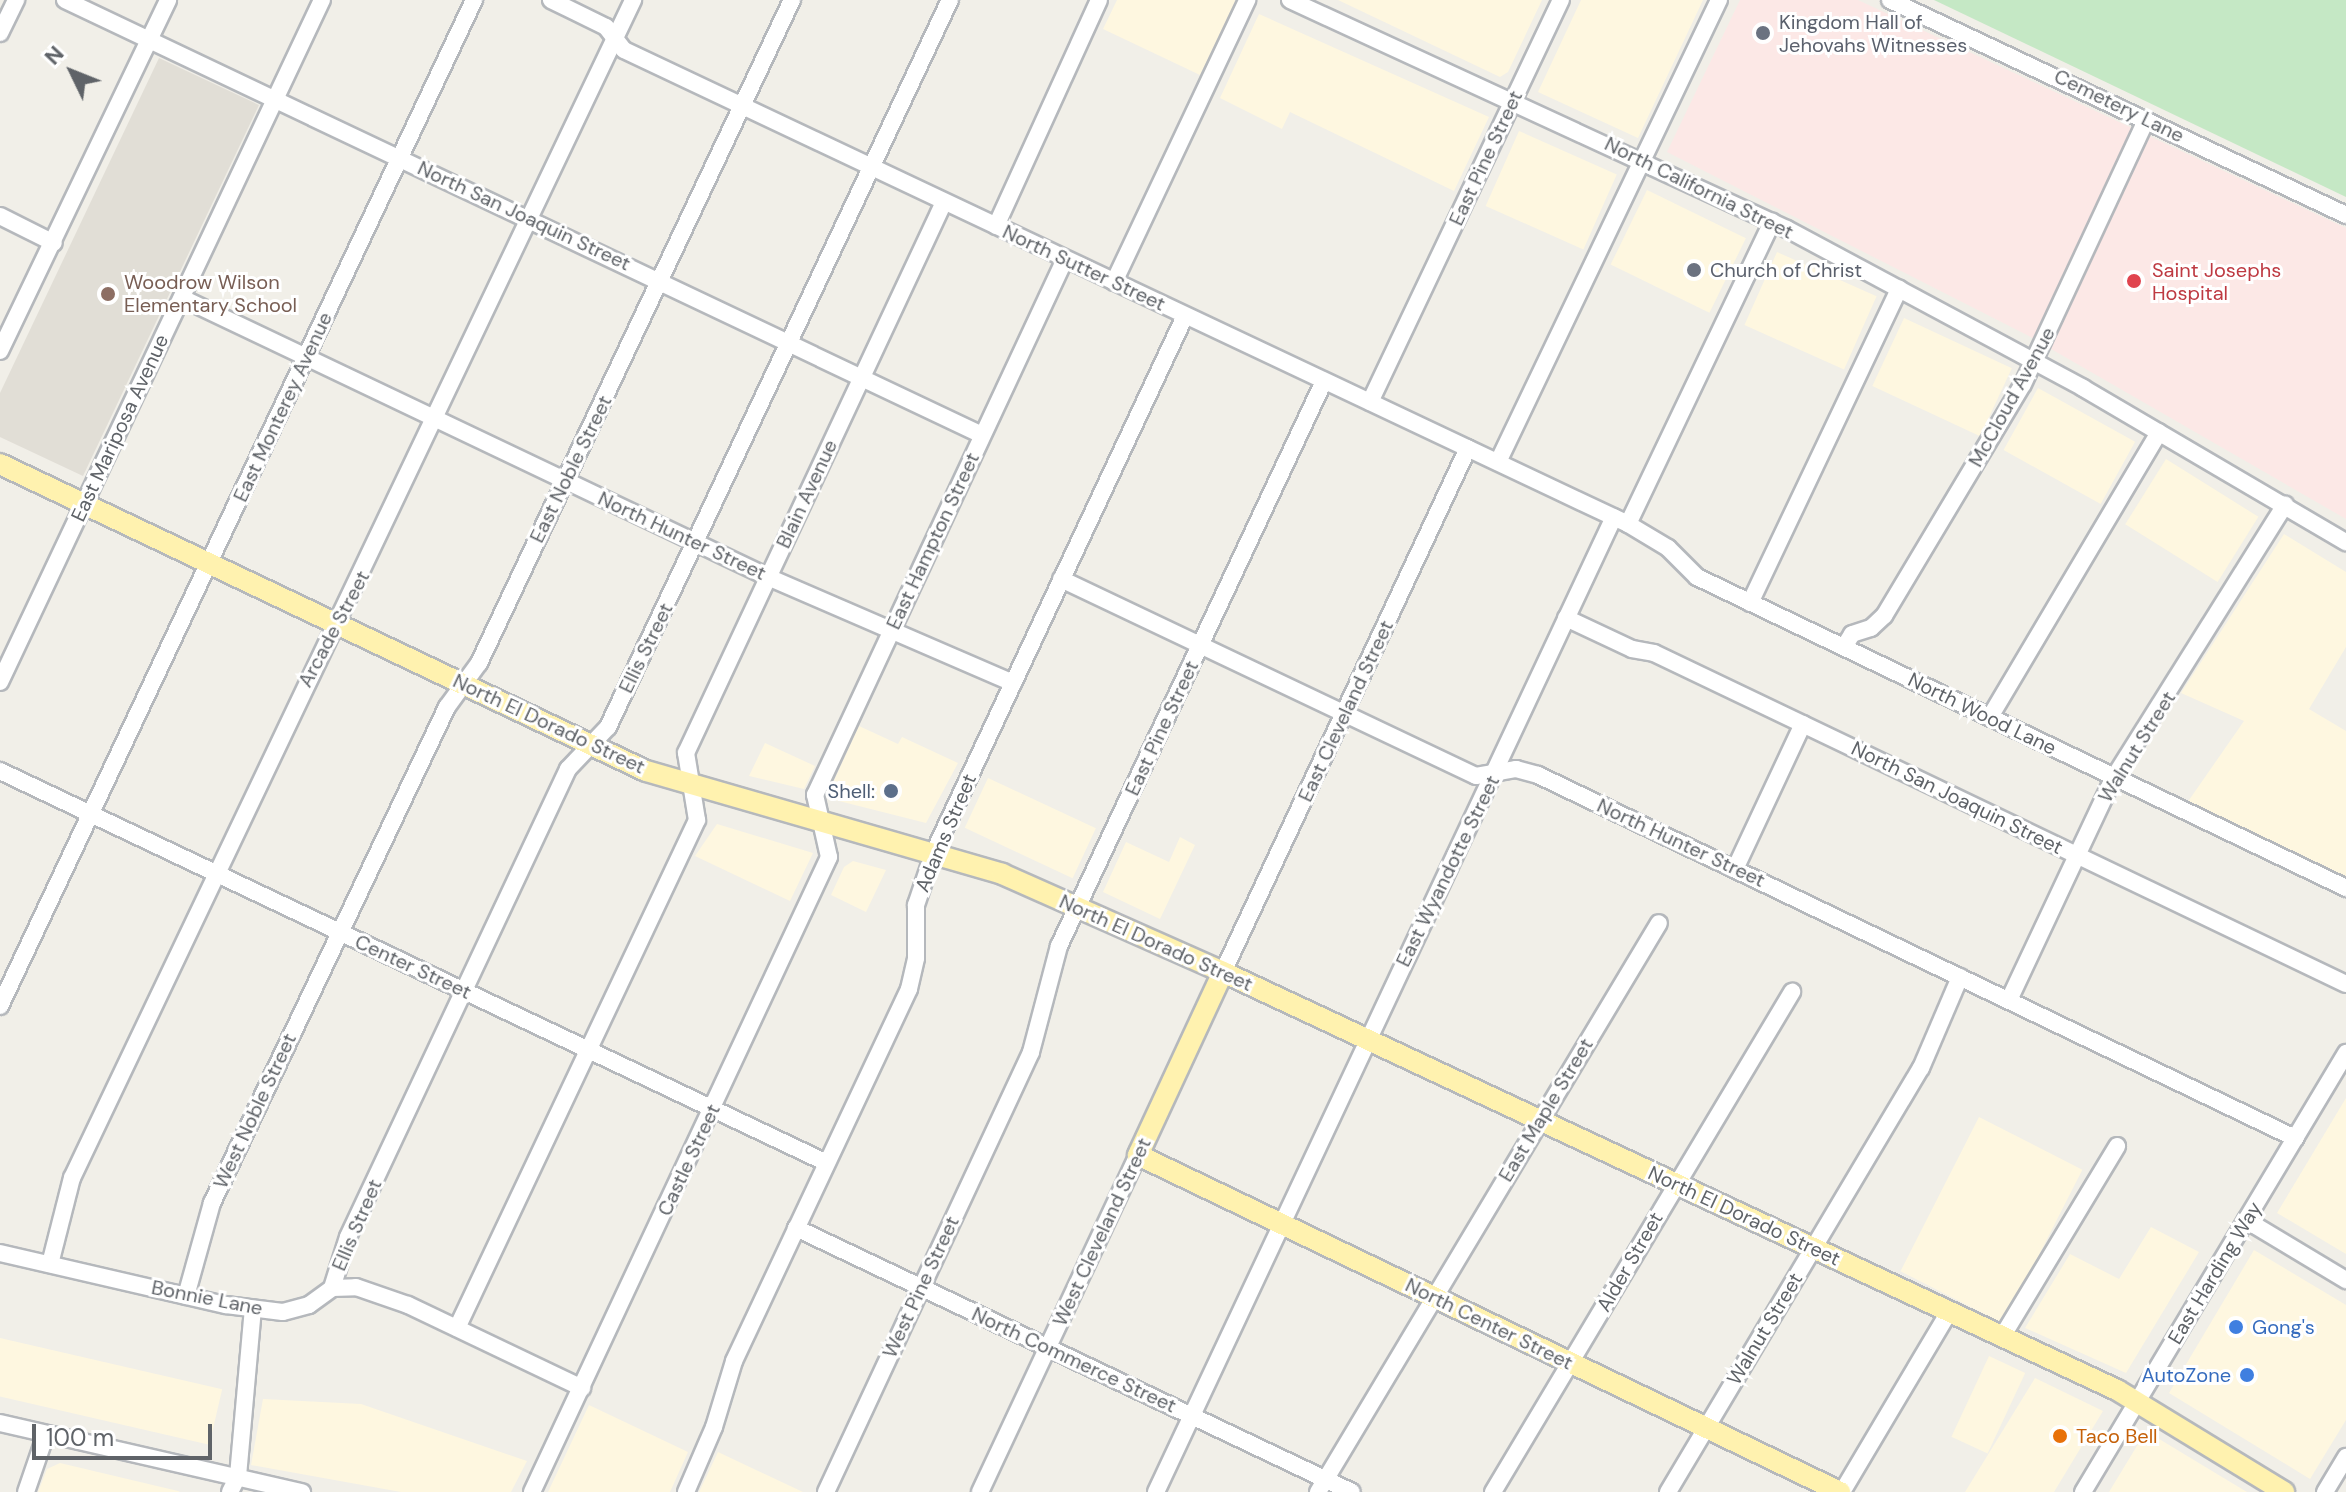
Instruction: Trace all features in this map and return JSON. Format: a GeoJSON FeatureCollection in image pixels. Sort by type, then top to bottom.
{"type":"FeatureCollection","features":[{"type":"Feature","properties":{"kind":"main road","name":"North El Dorado Street"},"geometry":{"type":"LineString","coordinates":[[0,464],[211,561],[588,746],[693,788],[934,852],[1077,907],[1223,972],[2137,1402],[2284,1492]]}},
{"type":"Feature","properties":{"kind":"main road","name":"West Cleveland Street"},"geometry":{"type":"LineString","coordinates":[[1138,1155],[1223,972]]}},
{"type":"Feature","properties":{"kind":"main road","name":"North Center Street"},"geometry":{"type":"LineString","coordinates":[[1138,1155],[1841,1492]]}},
{"type":"Feature","properties":{"kind":"street"},"geometry":{"type":"LineString","coordinates":[[0,33],[16,0]]}},
{"type":"Feature","properties":{"kind":"street","name":"North San Joaquin Street"},"geometry":{"type":"LineString","coordinates":[[65,0],[982,435]]}},
{"type":"Feature","properties":{"kind":"street"},"geometry":{"type":"LineString","coordinates":[[0,351],[168,0]]}},
{"type":"Feature","properties":{"kind":"street","name":"East Mariposa Avenue"},"geometry":{"type":"LineString","coordinates":[[0,682],[322,0]]}},
{"type":"Feature","properties":{"kind":"street","name":"East Monterey Avenue"},"geometry":{"type":"LineString","coordinates":[[0,1006],[474,0]]}},
{"type":"Feature","properties":{"kind":"street","name":"North Sutter Street"},"geometry":{"type":"LineString","coordinates":[[551,0],[606,27],[624,50],[943,204],[996,226],[1621,520]]}},
{"type":"Feature","properties":{"kind":"street","name":"Arcade Street"},"geometry":{"type":"LineString","coordinates":[[50,1264],[66,1191],[215,873],[437,419],[633,0]]}},
{"type":"Feature","properties":{"kind":"street","name":"East Noble Street"},"geometry":{"type":"LineString","coordinates":[[339,932],[447,707],[464,684],[566,481],[792,0]]}},
{"type":"Feature","properties":{"kind":"street","name":"Ellis Street"},"geometry":{"type":"LineString","coordinates":[[332,1288],[338,1260],[568,769],[608,727],[950,0]]}},
{"type":"Feature","properties":{"kind":"street"},"geometry":{"type":"LineString","coordinates":[[996,226],[1099,0]]}},
{"type":"Feature","properties":{"kind":"street"},"geometry":{"type":"LineString","coordinates":[[1114,282],[1247,0]]}},
{"type":"Feature","properties":{"kind":"street","name":"North California Street"},"geometry":{"type":"LineString","coordinates":[[1290,0],[1513,100],[1772,222],[2034,362],[2346,542]]}},
{"type":"Feature","properties":{"kind":"street","name":"East Pine Street"},"geometry":{"type":"LineString","coordinates":[[1370,402],[1561,0]]}},
{"type":"Feature","properties":{"kind":"street"},"geometry":{"type":"LineString","coordinates":[[1498,462],[1719,0]]}},
{"type":"Feature","properties":{"kind":"street","name":"Cemetery Lane"},"geometry":{"type":"LineString","coordinates":[[1890,0],[2346,215]]}},
{"type":"Feature","properties":{"kind":"street","name":"McCloud Avenue"},"geometry":{"type":"LineString","coordinates":[[1844,647],[1852,634],[1871,628],[1884,616],[2034,362],[2146,120]]}},
{"type":"Feature","properties":{"kind":"street","name":"Blain Avenue"},"geometry":{"type":"LineString","coordinates":[[457,1328],[697,820],[686,753],[943,204]]}},
{"type":"Feature","properties":{"kind":"street"},"geometry":{"type":"LineString","coordinates":[[0,216],[54,243]]}},
{"type":"Feature","properties":{"kind":"street","name":"East Wyandotte Street"},"geometry":{"type":"LineString","coordinates":[[1156,1492],[1566,618],[1621,520],[1772,222]]}},
{"type":"Feature","properties":{"kind":"street","name":"East Hampton Street"},"geometry":{"type":"LineString","coordinates":[[823,825],[815,795],[1065,259]]}},
{"type":"Feature","properties":{"kind":"street"},"geometry":{"type":"LineString","coordinates":[[1750,603],[1899,289]]}},
{"type":"Feature","properties":{"kind":"street","name":"North Hunter Street"},"geometry":{"type":"LineString","coordinates":[[182,298],[768,577],[890,633],[945,650],[1013,683]]}},
{"type":"Feature","properties":{"kind":"street","name":"Adams Street"},"geometry":{"type":"LineString","coordinates":[[686,1492],[714,1427],[727,1377],[909,989],[916,958],[916,905],[934,852],[1185,316]]}},
{"type":"Feature","properties":{"kind":"street","name":"East Pine Street"},"geometry":{"type":"LineString","coordinates":[[1018,1082],[1043,1021],[1059,946],[1324,381]]}},
{"type":"Feature","properties":{"kind":"street"},"geometry":{"type":"LineString","coordinates":[[1990,717],[2159,432]]}},
{"type":"Feature","properties":{"kind":"street","name":"East Cleveland Street"},"geometry":{"type":"LineString","coordinates":[[1223,972],[1468,448]]}},
{"type":"Feature","properties":{"kind":"street","name":"Walnut Street"},"geometry":{"type":"LineString","coordinates":[[2009,1000],[2113,779],[2285,505]]}},
{"type":"Feature","properties":{"kind":"street","name":"North Wood Lane"},"geometry":{"type":"LineString","coordinates":[[1621,520],[1668,548],[1697,577],[2346,888]]}},
{"type":"Feature","properties":{"kind":"street","name":"North Hunter Street"},"geometry":{"type":"LineString","coordinates":[[1061,579],[1476,776],[1519,769],[1538,775],[2295,1138]]}},
{"type":"Feature","properties":{"kind":"street","name":"North San Joaquin Street"},"geometry":{"type":"LineString","coordinates":[[1566,618],[1632,649],[1654,653],[2346,984]]}},
{"type":"Feature","properties":{"kind":"street"},"geometry":{"type":"LineString","coordinates":[[1735,869],[1803,724]]}},
{"type":"Feature","properties":{"kind":"street","name":"Center Street"},"geometry":{"type":"LineString","coordinates":[[0,771],[827,1163]]}},
{"type":"Feature","properties":{"kind":"street","name":"Castle Street"},"geometry":{"type":"LineString","coordinates":[[532,1492],[829,857],[823,825]]}},
{"type":"Feature","properties":{"kind":"street","name":"East Maple Street"},"geometry":{"type":"LineString","coordinates":[[1322,1486],[1659,923]]}},
{"type":"Feature","properties":{"kind":"street","name":"West Noble Street"},"geometry":{"type":"LineString","coordinates":[[186,1296],[204,1221],[339,932]]}},
{"type":"Feature","properties":{"kind":"street","name":"Walnut Street"},"geometry":{"type":"LineString","coordinates":[[1668,1492],[1921,1068],[1960,977]]}},
{"type":"Feature","properties":{"kind":"street","name":"Alder Street"},"geometry":{"type":"LineString","coordinates":[[1493,1492],[1792,992]]}},
{"type":"Feature","properties":{"kind":"street","name":"East Harding Way"},"geometry":{"type":"LineString","coordinates":[[2083,1492],[2346,1053]]}},
{"type":"Feature","properties":{"kind":"street","name":"West Pine Street"},"geometry":{"type":"LineString","coordinates":[[826,1492],[1018,1082]]}},
{"type":"Feature","properties":{"kind":"street"},"geometry":{"type":"LineString","coordinates":[[2002,1337],[2117,1146]]}},
{"type":"Feature","properties":{"kind":"street","name":"West Cleveland Street"},"geometry":{"type":"LineString","coordinates":[[980,1492],[1138,1155]]}},
{"type":"Feature","properties":{"kind":"street"},"geometry":{"type":"LineString","coordinates":[[2246,1220],[2346,1280]]}},
{"type":"Feature","properties":{"kind":"street","name":"North Commerce Street"},"geometry":{"type":"LineString","coordinates":[[796,1228],[1192,1415],[1322,1486],[1352,1492]]}},
{"type":"Feature","properties":{"kind":"street","name":"Bonnie Lane"},"geometry":{"type":"LineString","coordinates":[[0,1253],[253,1309],[283,1312],[309,1305],[332,1288]]}},
{"type":"Feature","properties":{"kind":"street"},"geometry":{"type":"LineString","coordinates":[[332,1288],[356,1287],[385,1296],[582,1388]]}},
{"type":"Feature","properties":{"kind":"street"},"geometry":{"type":"LineString","coordinates":[[230,1492],[240,1484],[253,1309]]}},
{"type":"Feature","properties":{"kind":"street"},"geometry":{"type":"LineString","coordinates":[[1841,1492],[1949,1312]]}},
{"type":"Feature","properties":{"kind":"street"},"geometry":{"type":"LineString","coordinates":[[0,1423],[240,1484],[302,1492]]}},
{"type":"Feature","properties":{"kind":"street"},"geometry":{"type":"LineString","coordinates":[[26,1492],[46,1434]]}},
{"type":"Feature","properties":{"kind":"street"},"geometry":{"type":"LineString","coordinates":[[2325,1492],[2346,1457]]}},
{"type":"Feature","properties":{"kind":"shaded area"},"geometry":{"type":"Polygon","coordinates":[[[1117,0],[1236,1],[1200,75],[1103,29],[1117,0]]]}},
{"type":"Feature","properties":{"kind":"shaded area"},"geometry":{"type":"Polygon","coordinates":[[[1338,0],[1542,0],[1508,72],[1500,77],[1338,0]]]}},
{"type":"Feature","properties":{"kind":"shaded area"},"geometry":{"type":"Polygon","coordinates":[[[1581,0],[1703,0],[1638,138],[1538,92],[1581,0]]]}},
{"type":"Feature","properties":{"kind":"shaded area","name":"Saint Josephs Hospital"},"geometry":{"type":"Polygon","coordinates":[[[1740,0],[1858,0],[2346,228],[2346,519],[2027,335],[1667,152],[1740,0]]]}},
{"type":"Feature","properties":{"kind":"shaded area"},"geometry":{"type":"Polygon","coordinates":[[[1259,14],[1489,117],[1454,191],[1290,112],[1282,129],[1220,98],[1259,14]]]}},
{"type":"Feature","properties":{"kind":"shaded area","name":"Woodrow Wilson Elementary School"},"geometry":{"type":"Polygon","coordinates":[[[159,58],[259,105],[83,476],[0,437],[0,393],[159,58]]]}},
{"type":"Feature","properties":{"kind":"shaded area"},"geometry":{"type":"Polygon","coordinates":[[[1519,131],[1617,175],[1583,249],[1486,206],[1519,131]]]}},
{"type":"Feature","properties":{"kind":"shaded area"},"geometry":{"type":"Polygon","coordinates":[[[1647,190],[1746,238],[1709,313],[1611,265],[1647,190]]]}},
{"type":"Feature","properties":{"kind":"shaded area"},"geometry":{"type":"Polygon","coordinates":[[[1777,252],[1877,296],[1844,369],[1744,325],[1777,252]]]}},
{"type":"Feature","properties":{"kind":"shaded area"},"geometry":{"type":"Polygon","coordinates":[[[1904,318],[2012,368],[1980,436],[1872,386],[1904,318]]]}},
{"type":"Feature","properties":{"kind":"shaded area"},"geometry":{"type":"Polygon","coordinates":[[[2038,388],[2135,442],[2101,504],[2004,450],[2038,388]]]}},
{"type":"Feature","properties":{"kind":"shaded area"},"geometry":{"type":"Polygon","coordinates":[[[2166,459],[2258,517],[2218,582],[2125,524],[2166,459]]]}},
{"type":"Feature","properties":{"kind":"shaded area"},"geometry":{"type":"Polygon","coordinates":[[[2284,534],[2346,572],[2346,647],[2309,709],[2346,731],[2346,883],[2187,803],[2244,721],[2181,693],[2284,534]]]}},
{"type":"Feature","properties":{"kind":"shaded area"},"geometry":{"type":"Polygon","coordinates":[[[859,726],[898,744],[902,737],[958,763],[926,823],[835,800],[831,787],[859,726]]]}},
{"type":"Feature","properties":{"kind":"shaded area"},"geometry":{"type":"Polygon","coordinates":[[[765,743],[815,766],[804,789],[749,776],[765,743]]]}},
{"type":"Feature","properties":{"kind":"shaded area"},"geometry":{"type":"Polygon","coordinates":[[[988,778],[1096,828],[1073,878],[965,828],[988,778]]]}},
{"type":"Feature","properties":{"kind":"shaded area"},"geometry":{"type":"Polygon","coordinates":[[[717,824],[813,853],[790,901],[695,856],[717,824]]]}},
{"type":"Feature","properties":{"kind":"shaded area"},"geometry":{"type":"Polygon","coordinates":[[[1180,837],[1195,845],[1160,919],[1103,892],[1126,842],[1169,862],[1180,837]]]}},
{"type":"Feature","properties":{"kind":"shaded area"},"geometry":{"type":"Polygon","coordinates":[[[853,861],[886,870],[866,912],[831,895],[844,867],[853,861]]]}},
{"type":"Feature","properties":{"kind":"shaded area"},"geometry":{"type":"Polygon","coordinates":[[[2346,1098],[2346,1254],[2277,1213],[2346,1098]]]}},
{"type":"Feature","properties":{"kind":"shaded area"},"geometry":{"type":"Polygon","coordinates":[[[1979,1117],[2082,1170],[2004,1324],[1900,1271],[1979,1117]]]}},
{"type":"Feature","properties":{"kind":"shaded area"},"geometry":{"type":"Polygon","coordinates":[[[2151,1227],[2199,1252],[2126,1373],[2025,1328],[2070,1254],[2119,1279],[2151,1227]]]}},
{"type":"Feature","properties":{"kind":"shaded area"},"geometry":{"type":"Polygon","coordinates":[[[2254,1250],[2346,1305],[2346,1420],[2310,1479],[2169,1393],[2254,1250]]]}},
{"type":"Feature","properties":{"kind":"shaded area"},"geometry":{"type":"Polygon","coordinates":[[[0,1338],[222,1389],[209,1445],[0,1396],[0,1338]]]}},
{"type":"Feature","properties":{"kind":"shaded area"},"geometry":{"type":"Polygon","coordinates":[[[1989,1356],[2025,1373],[1988,1454],[1951,1437],[1989,1356]]]}},
{"type":"Feature","properties":{"kind":"shaded area"},"geometry":{"type":"Polygon","coordinates":[[[2035,1378],[2103,1411],[2054,1492],[1965,1492],[2035,1378]]]}},
{"type":"Feature","properties":{"kind":"shaded area"},"geometry":{"type":"Polygon","coordinates":[[[263,1399],[361,1404],[527,1461],[511,1492],[401,1492],[251,1465],[263,1399]]]}},
{"type":"Feature","properties":{"kind":"shaded area"},"geometry":{"type":"Polygon","coordinates":[[[589,1405],[688,1452],[670,1492],[548,1492],[589,1405]]]}},
{"type":"Feature","properties":{"kind":"shaded area"},"geometry":{"type":"Polygon","coordinates":[[[2146,1431],[2217,1474],[2247,1492],[2109,1492],[2146,1431]]]}},
{"type":"Feature","properties":{"kind":"shaded area"},"geometry":{"type":"Polygon","coordinates":[[[718,1452],[803,1492],[699,1492],[718,1452]]]}},
{"type":"Feature","properties":{"kind":"shaded area"},"geometry":{"type":"Polygon","coordinates":[[[60,1463],[180,1492],[38,1492],[47,1469],[60,1463]]]}},
{"type":"Feature","properties":{"kind":"green space"},"geometry":{"type":"Polygon","coordinates":[[[1934,0],[2346,0],[2346,197],[1934,0]]]}},
{"type":"Feature","properties":{"kind":"place","name":"Kingdom Hall of Jehovahs Witnesses"},"geometry":{"type":"Point","coordinates":[1763,33]}},
{"type":"Feature","properties":{"kind":"place","name":"Church of Christ"},"geometry":{"type":"Point","coordinates":[1694,270]}},
{"type":"Feature","properties":{"kind":"place","name":"Saint Josephs Hospital"},"geometry":{"type":"Point","coordinates":[2134,281]}},
{"type":"Feature","properties":{"kind":"place","name":"Woodrow Wilson Elementary School"},"geometry":{"type":"Point","coordinates":[108,294]}},
{"type":"Feature","properties":{"kind":"place","name":"Shell:"},"geometry":{"type":"Point","coordinates":[891,791]}},
{"type":"Feature","properties":{"kind":"place","name":"Gong's"},"geometry":{"type":"Point","coordinates":[2236,1327]}},
{"type":"Feature","properties":{"kind":"place","name":"AutoZone"},"geometry":{"type":"Point","coordinates":[2247,1375]}},
{"type":"Feature","properties":{"kind":"place","name":"Taco Bell"},"geometry":{"type":"Point","coordinates":[2060,1436]}}]}
